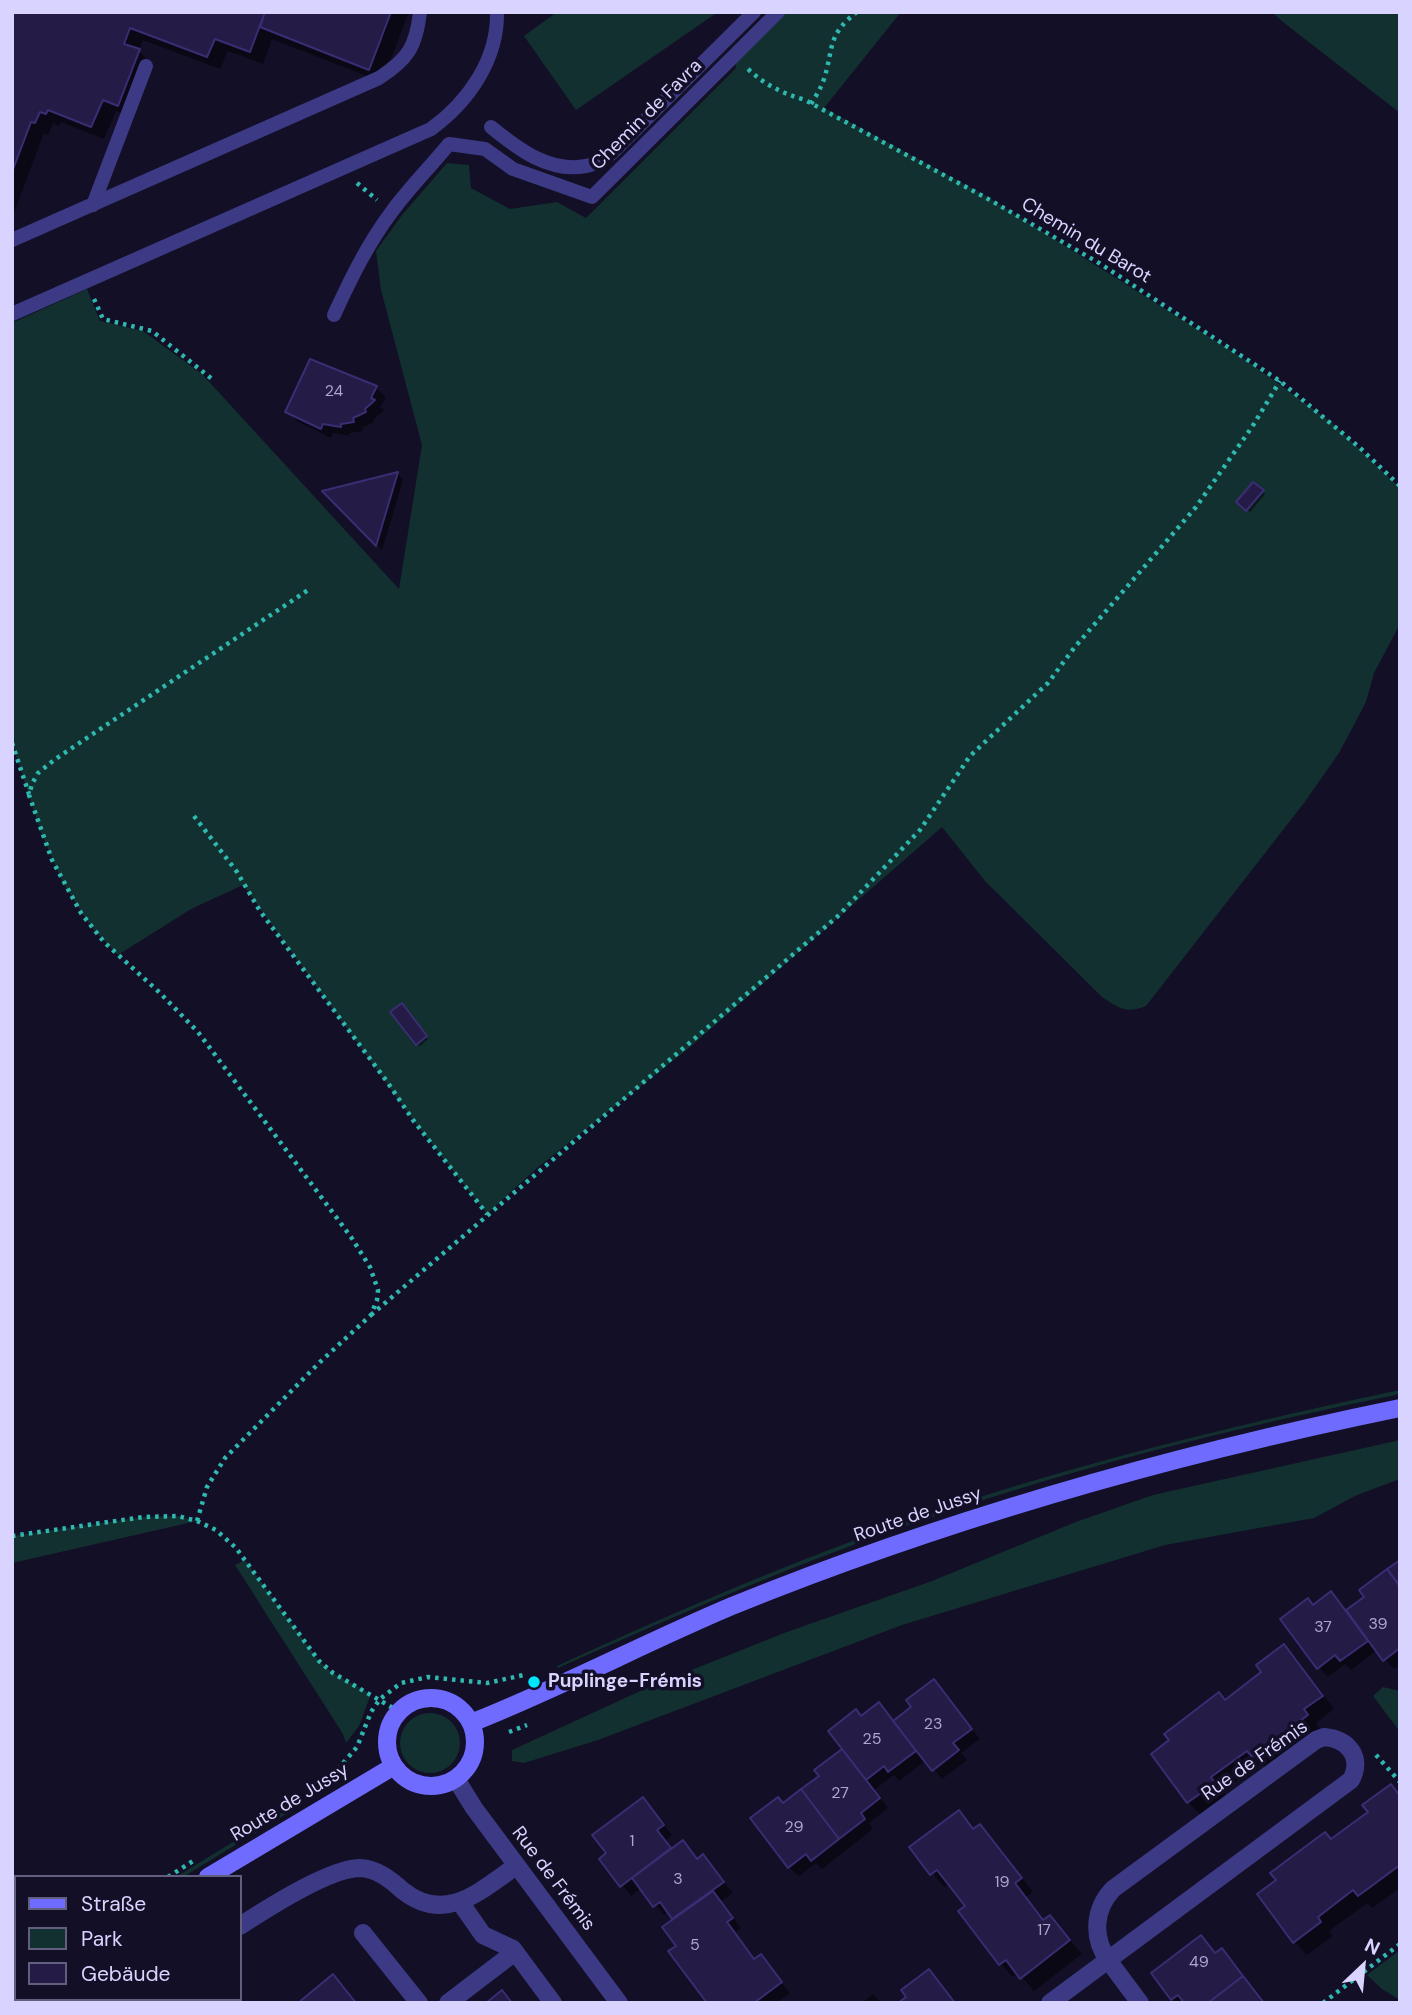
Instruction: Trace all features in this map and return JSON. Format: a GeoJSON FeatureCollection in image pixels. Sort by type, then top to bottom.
{"type":"FeatureCollection","features":[{"type":"Feature","properties":{"kind":"main road","name":"Route de Jussy"},"geometry":{"type":"LineString","coordinates":[[471,1723],[733,1606],[968,1519],[1077,1485],[1188,1455],[1400,1408]]}},
{"type":"Feature","properties":{"kind":"main road"},"geometry":{"type":"LineString","coordinates":[[421,1698],[438,1698],[461,1709],[471,1723],[475,1734],[473,1755],[456,1779],[439,1785],[422,1785],[406,1778],[389,1757],[387,1738],[398,1711],[421,1698]]}},
{"type":"Feature","properties":{"kind":"main road","name":"Route de Jussy"},"geometry":{"type":"LineString","coordinates":[[211,1875],[394,1766]]}},
{"type":"Feature","properties":{"kind":"street","name":"Rue de Frémis"},"geometry":{"type":"LineString","coordinates":[[1050,2003],[1108,1960],[1346,1784],[1356,1768],[1355,1756],[1347,1745],[1334,1738],[1316,1740],[1113,1889],[1101,1906],[1097,1930],[1101,1951],[1108,1960],[1140,2003]]}},
{"type":"Feature","properties":{"kind":"street","name":"Rue de Frémis"},"geometry":{"type":"LineString","coordinates":[[456,1779],[516,1866],[619,2003]]}},
{"type":"Feature","properties":{"kind":"street"},"geometry":{"type":"LineString","coordinates":[[242,1925],[298,1892],[335,1874],[356,1868],[381,1874],[405,1892],[426,1903],[441,1905],[460,1902],[473,1896],[516,1866]]}},
{"type":"Feature","properties":{"kind":"street"},"geometry":{"type":"LineString","coordinates":[[460,1902],[483,1935],[509,1945],[553,2003]]}},
{"type":"Feature","properties":{"kind":"street"},"geometry":{"type":"LineString","coordinates":[[363,1933],[419,2003]]}},
{"type":"Feature","properties":{"kind":"street"},"geometry":{"type":"LineString","coordinates":[[448,2003],[515,1952]]}},
{"type":"Feature","properties":{"kind":"lane"},"geometry":{"type":"LineString","coordinates":[[12,240],[379,78],[398,65],[410,52],[420,12]]}},
{"type":"Feature","properties":{"kind":"lane"},"geometry":{"type":"LineString","coordinates":[[12,314],[431,129],[454,111],[473,89],[492,46],[497,12]]}},
{"type":"Feature","properties":{"kind":"lane"},"geometry":{"type":"LineString","coordinates":[[491,127],[535,159],[561,167],[587,166],[611,154],[754,12]]}},
{"type":"Feature","properties":{"kind":"lane","name":"Chemin de Favra"},"geometry":{"type":"LineString","coordinates":[[334,315],[360,260],[391,212],[449,144],[485,149],[513,169],[593,197],[778,12]]}},
{"type":"Feature","properties":{"kind":"lane"},"geometry":{"type":"LineString","coordinates":[[93,205],[146,66]]}},
{"type":"Feature","properties":{"kind":"path"},"geometry":{"type":"LineString","coordinates":[[811,104],[824,81],[834,37],[841,24],[857,12]]}},
{"type":"Feature","properties":{"kind":"path","name":"Chemin du Barot"},"geometry":{"type":"LineString","coordinates":[[734,56],[761,81],[781,93],[811,104],[989,200],[1098,263],[1280,381],[1359,447],[1400,486]]}},
{"type":"Feature","properties":{"kind":"path"},"geometry":{"type":"LineString","coordinates":[[349,181],[356,182],[391,212]]}},
{"type":"Feature","properties":{"kind":"path"},"geometry":{"type":"LineString","coordinates":[[91,291],[103,319],[152,331],[212,379]]}},
{"type":"Feature","properties":{"kind":"path"},"geometry":{"type":"LineString","coordinates":[[197,1521],[207,1487],[225,1458],[320,1362],[487,1214],[838,916],[920,830],[970,756],[1048,683],[1074,648],[1196,508],[1280,381]]}},
{"type":"Feature","properties":{"kind":"path"},"geometry":{"type":"LineString","coordinates":[[29,795],[38,773],[54,760],[310,587]]}},
{"type":"Feature","properties":{"kind":"path"},"geometry":{"type":"LineString","coordinates":[[12,743],[41,832],[57,871],[91,927],[198,1032],[362,1253],[375,1277],[378,1290],[372,1315]]}},
{"type":"Feature","properties":{"kind":"path"},"geometry":{"type":"LineString","coordinates":[[194,816],[237,872],[260,911],[388,1083],[413,1121],[487,1214]]}},
{"type":"Feature","properties":{"kind":"path"},"geometry":{"type":"LineString","coordinates":[[12,1536],[143,1517],[178,1516],[197,1521],[216,1530],[236,1548],[319,1661],[333,1673],[398,1711]]}},
{"type":"Feature","properties":{"kind":"path"},"geometry":{"type":"LineString","coordinates":[[511,1732],[538,1719]]}},
{"type":"Feature","properties":{"kind":"path"},"geometry":{"type":"LineString","coordinates":[[1323,2003],[1398,1946],[1400,1953]]}},
{"type":"Feature","properties":{"kind":"green space"},"geometry":{"type":"Polygon","coordinates":[[[557,12],[718,12],[576,110],[524,36],[557,12]]]}},
{"type":"Feature","properties":{"kind":"green space"},"geometry":{"type":"Polygon","coordinates":[[[778,12],[901,12],[824,108],[986,196],[1243,358],[1331,422],[1400,488],[1400,624],[1374,673],[1366,702],[1339,753],[1304,803],[1146,1006],[1133,1010],[1123,1009],[1102,997],[985,881],[942,827],[689,1048],[537,1168],[487,1214],[413,1120],[243,885],[191,909],[118,955],[91,927],[63,883],[41,833],[12,743],[12,323],[87,289],[100,321],[143,331],[202,374],[399,589],[422,445],[381,290],[376,251],[402,215],[447,163],[469,165],[471,188],[510,209],[557,202],[586,218],[736,68],[734,56],[778,12]]]}},
{"type":"Feature","properties":{"kind":"green space"},"geometry":{"type":"Polygon","coordinates":[[[1272,12],[1400,12],[1400,113],[1283,22],[1272,12]]]}},
{"type":"Feature","properties":{"kind":"green space"},"geometry":{"type":"Polygon","coordinates":[[[1400,1390],[1400,1394],[1235,1430],[1127,1458],[913,1523],[810,1561],[558,1668],[557,1666],[758,1578],[912,1519],[1072,1469],[1180,1440],[1400,1390]]]}},
{"type":"Feature","properties":{"kind":"green space"},"geometry":{"type":"Polygon","coordinates":[[[1400,1440],[1400,1479],[1357,1495],[1314,1518],[1165,1545],[902,1625],[598,1740],[524,1763],[512,1761],[512,1750],[649,1687],[784,1633],[932,1581],[1076,1522],[1153,1495],[1400,1440]]]}},
{"type":"Feature","properties":{"kind":"green space"},"geometry":{"type":"Polygon","coordinates":[[[178,1516],[197,1521],[12,1563],[12,1536],[143,1517],[178,1516]]]}},
{"type":"Feature","properties":{"kind":"green space"},"geometry":{"type":"Polygon","coordinates":[[[245,1560],[319,1661],[333,1673],[371,1694],[359,1726],[346,1743],[343,1734],[235,1565],[245,1560]]]}},
{"type":"Feature","properties":{"kind":"green space"},"geometry":{"type":"Polygon","coordinates":[[[1383,1687],[1400,1691],[1400,1732],[1373,1696],[1383,1687]]]}},
{"type":"Feature","properties":{"kind":"green space"},"geometry":{"type":"Polygon","coordinates":[[[430,1713],[451,1722],[460,1743],[451,1764],[430,1773],[409,1764],[400,1743],[409,1722],[430,1713]]]}},
{"type":"Feature","properties":{"kind":"green space"},"geometry":{"type":"Polygon","coordinates":[[[290,1807],[291,1811],[186,1875],[179,1875],[290,1807]]]}},
{"type":"Feature","properties":{"kind":"green space"},"geometry":{"type":"Polygon","coordinates":[[[1400,1950],[1400,2000],[1382,1989],[1367,1975],[1400,1950]]]}},
{"type":"Feature","properties":{"kind":"building"},"geometry":{"type":"Polygon","coordinates":[[[12,12],[265,12],[250,52],[215,39],[207,57],[130,28],[124,44],[140,49],[118,106],[103,100],[91,127],[48,110],[46,114],[40,112],[35,123],[31,122],[12,172],[12,12]]]}},
{"type":"Feature","properties":{"kind":"building"},"geometry":{"type":"Polygon","coordinates":[[[265,12],[391,12],[369,70],[260,27],[265,12]]]}},
{"type":"Feature","properties":{"kind":"building"},"geometry":{"type":"Polygon","coordinates":[[[310,359],[377,386],[371,398],[375,400],[365,409],[366,412],[353,418],[354,422],[341,424],[341,427],[323,424],[321,429],[285,412],[310,359]]]}},
{"type":"Feature","properties":{"kind":"building"},"geometry":{"type":"Polygon","coordinates":[[[398,472],[376,546],[322,491],[398,472]]]}},
{"type":"Feature","properties":{"kind":"building"},"geometry":{"type":"Polygon","coordinates":[[[1253,482],[1264,490],[1246,511],[1236,502],[1253,482]]]}},
{"type":"Feature","properties":{"kind":"building"},"geometry":{"type":"Polygon","coordinates":[[[402,1003],[427,1036],[416,1045],[390,1012],[402,1003]]]}},
{"type":"Feature","properties":{"kind":"building"},"geometry":{"type":"Polygon","coordinates":[[[1400,1560],[1400,1586],[1387,1569],[1400,1560]]]}},
{"type":"Feature","properties":{"kind":"building"},"geometry":{"type":"Polygon","coordinates":[[[1387,1569],[1400,1587],[1400,1648],[1383,1661],[1346,1610],[1364,1597],[1359,1590],[1387,1569]]]}},
{"type":"Feature","properties":{"kind":"building"},"geometry":{"type":"Polygon","coordinates":[[[1331,1591],[1368,1641],[1340,1661],[1335,1655],[1317,1669],[1280,1619],[1308,1598],[1313,1605],[1331,1591]]]}},
{"type":"Feature","properties":{"kind":"building"},"geometry":{"type":"Polygon","coordinates":[[[1284,1644],[1323,1696],[1304,1709],[1308,1715],[1252,1757],[1247,1751],[1211,1777],[1215,1783],[1187,1803],[1151,1754],[1169,1740],[1164,1734],[1219,1692],[1225,1700],[1261,1672],[1256,1665],[1284,1644]]]}},
{"type":"Feature","properties":{"kind":"building"},"geometry":{"type":"Polygon","coordinates":[[[934,1679],[972,1729],[953,1743],[959,1750],[932,1771],[893,1721],[911,1707],[906,1700],[934,1679]]]}},
{"type":"Feature","properties":{"kind":"building"},"geometry":{"type":"Polygon","coordinates":[[[879,1702],[916,1751],[888,1772],[884,1766],[866,1780],[828,1731],[856,1709],[861,1716],[879,1702]]]}},
{"type":"Feature","properties":{"kind":"building"},"geometry":{"type":"Polygon","coordinates":[[[842,1749],[880,1798],[861,1813],[865,1819],[839,1839],[801,1789],[819,1776],[814,1770],[842,1749]]]}},
{"type":"Feature","properties":{"kind":"building"},"geometry":{"type":"Polygon","coordinates":[[[1391,1784],[1400,1796],[1400,1865],[1358,1896],[1353,1890],[1318,1917],[1321,1922],[1293,1943],[1257,1894],[1276,1880],[1270,1873],[1325,1832],[1331,1839],[1368,1812],[1362,1805],[1391,1784]]]}},
{"type":"Feature","properties":{"kind":"building"},"geometry":{"type":"Polygon","coordinates":[[[801,1789],[839,1839],[811,1861],[806,1854],[788,1868],[750,1818],[778,1797],[783,1803],[801,1789]]]}},
{"type":"Feature","properties":{"kind":"building"},"geometry":{"type":"Polygon","coordinates":[[[643,1797],[664,1825],[657,1830],[671,1848],[620,1887],[599,1859],[606,1853],[592,1835],[643,1797]]]}},
{"type":"Feature","properties":{"kind":"building"},"geometry":{"type":"Polygon","coordinates":[[[959,1810],[973,1829],[980,1824],[1022,1878],[1015,1883],[1043,1920],[1050,1915],[1070,1940],[1020,1979],[1006,1960],[999,1965],[958,1911],[965,1906],[937,1870],[930,1875],[909,1847],[959,1810]]]}},
{"type":"Feature","properties":{"kind":"building"},"geometry":{"type":"Polygon","coordinates":[[[683,1840],[697,1859],[703,1854],[724,1882],[672,1919],[660,1902],[653,1907],[632,1878],[683,1840]]]}},
{"type":"Feature","properties":{"kind":"building"},"geometry":{"type":"Polygon","coordinates":[[[713,1891],[733,1918],[727,1922],[754,1959],[761,1954],[782,1982],[754,2003],[707,2003],[668,1951],[676,1946],[662,1927],[713,1891]]]}},
{"type":"Feature","properties":{"kind":"building"},"geometry":{"type":"Polygon","coordinates":[[[1201,1935],[1215,1953],[1222,1948],[1243,1976],[1208,2003],[1184,2003],[1178,1995],[1171,2000],[1151,1973],[1201,1935]]]}},
{"type":"Feature","properties":{"kind":"building"},"geometry":{"type":"Polygon","coordinates":[[[929,1969],[955,2003],[898,2003],[906,1997],[901,1990],[929,1969]]]}},
{"type":"Feature","properties":{"kind":"building"},"geometry":{"type":"Polygon","coordinates":[[[333,1974],[356,2003],[298,2003],[333,1974]]]}},
{"type":"Feature","properties":{"kind":"building"},"geometry":{"type":"Polygon","coordinates":[[[1243,1976],[1264,2003],[1208,2003],[1243,1976]]]}},
{"type":"Feature","properties":{"kind":"building"},"geometry":{"type":"Polygon","coordinates":[[[502,1990],[512,2003],[486,2003],[502,1990]]]}},
{"type":"Feature","properties":{"kind":"place","name":"Puplinge-Frémis"},"geometry":{"type":"Point","coordinates":[534,1682]}}]}
